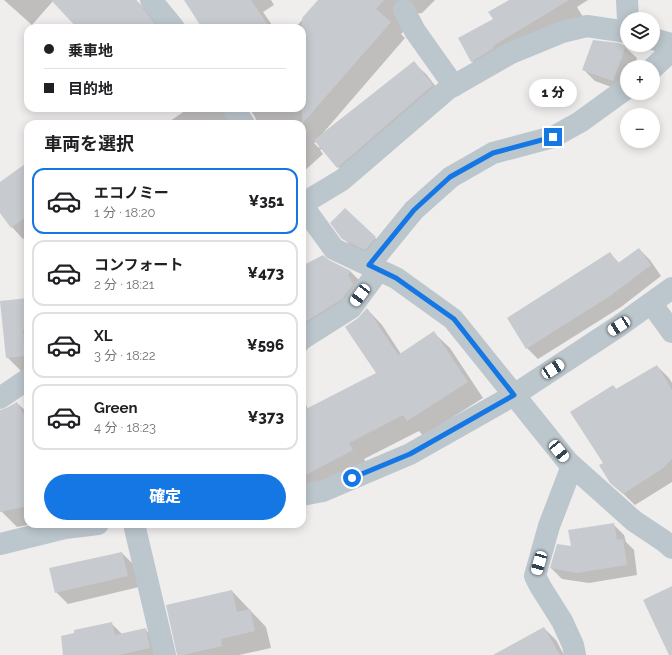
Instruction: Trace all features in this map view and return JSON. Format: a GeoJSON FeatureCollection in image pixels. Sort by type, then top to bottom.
{"type":"FeatureCollection","features":[{"type":"Feature","properties":{"kind":"street"},"geometry":{"type":"LineString","coordinates":[[151,0],[171,24]]}},
{"type":"Feature","properties":{"kind":"street"},"geometry":{"type":"LineString","coordinates":[[627,0],[628,12]]}},
{"type":"Feature","properties":{"kind":"street"},"geometry":{"type":"LineString","coordinates":[[404,10],[415,31],[454,86]]}},
{"type":"Feature","properties":{"kind":"street"},"geometry":{"type":"LineString","coordinates":[[306,207],[342,180],[448,89],[511,53],[562,32],[587,26],[620,31]]}},
{"type":"Feature","properties":{"kind":"street"},"geometry":{"type":"LineString","coordinates":[[660,41],[672,44]]}},
{"type":"Feature","properties":{"kind":"street"},"geometry":{"type":"LineString","coordinates":[[660,61],[672,50]]}},
{"type":"Feature","properties":{"kind":"street"},"geometry":{"type":"LineString","coordinates":[[306,336],[351,308],[374,268],[414,210],[450,177],[493,153],[553,137],[580,122],[620,93]]}},
{"type":"Feature","properties":{"kind":"street"},"geometry":{"type":"LineString","coordinates":[[306,213],[334,249],[396,278],[454,319],[572,466],[634,521],[672,548]]}},
{"type":"Feature","properties":{"kind":"street"},"geometry":{"type":"LineString","coordinates":[[306,494],[323,490],[410,454],[514,395],[672,288]]}},
{"type":"Feature","properties":{"kind":"street"},"geometry":{"type":"LineString","coordinates":[[651,303],[672,332]]}},
{"type":"Feature","properties":{"kind":"street"},"geometry":{"type":"LineString","coordinates":[[0,398],[24,382]]}},
{"type":"Feature","properties":{"kind":"street"},"geometry":{"type":"LineString","coordinates":[[572,466],[549,526],[535,576],[562,620],[573,645],[575,655]]}},
{"type":"Feature","properties":{"kind":"street"},"geometry":{"type":"LineString","coordinates":[[0,544],[65,528]]}},
{"type":"Feature","properties":{"kind":"street"},"geometry":{"type":"LineString","coordinates":[[135,528],[165,655]]}},
{"type":"Feature","properties":{"kind":"building"},"geometry":{"type":"Polygon","coordinates":[[[51,0],[136,0],[155,24],[73,24],[51,0]]]}},
{"type":"Feature","properties":{"kind":"building"},"geometry":{"type":"Polygon","coordinates":[[[184,0],[251,0],[267,24],[199,24],[184,0]]]}},
{"type":"Feature","properties":{"kind":"building"},"geometry":{"type":"Polygon","coordinates":[[[318,0],[384,0],[376,9],[391,22],[305,120],[302,120],[302,112],[306,112],[306,24],[302,24],[302,18],[318,0]]]}},
{"type":"Feature","properties":{"kind":"building"},"geometry":{"type":"Polygon","coordinates":[[[509,0],[569,0],[493,46],[494,48],[471,62],[458,38],[493,19],[488,12],[509,0]]]}},
{"type":"Feature","properties":{"kind":"building"},"geometry":{"type":"Polygon","coordinates":[[[593,40],[620,43],[620,52],[624,52],[613,81],[582,70],[593,40]]]}},
{"type":"Feature","properties":{"kind":"building"},"geometry":{"type":"Polygon","coordinates":[[[414,61],[433,85],[337,168],[314,140],[414,61]]]}},
{"type":"Feature","properties":{"kind":"building"},"geometry":{"type":"Polygon","coordinates":[[[24,165],[24,218],[11,228],[0,213],[0,182],[24,165]]]}},
{"type":"Feature","properties":{"kind":"building"},"geometry":{"type":"Polygon","coordinates":[[[345,208],[376,237],[365,250],[342,239],[330,223],[345,208]]]}},
{"type":"Feature","properties":{"kind":"building"},"geometry":{"type":"Polygon","coordinates":[[[639,248],[651,265],[610,296],[526,349],[507,318],[610,252],[618,263],[639,248]]]}},
{"type":"Feature","properties":{"kind":"building"},"geometry":{"type":"Polygon","coordinates":[[[323,255],[329,260],[351,271],[348,275],[353,284],[342,299],[306,322],[306,264],[323,255]]]}},
{"type":"Feature","properties":{"kind":"building"},"geometry":{"type":"Polygon","coordinates":[[[24,298],[24,356],[6,358],[0,301],[24,298]]]}},
{"type":"Feature","properties":{"kind":"building"},"geometry":{"type":"Polygon","coordinates":[[[367,308],[398,355],[434,331],[468,382],[407,421],[403,415],[349,443],[353,450],[306,475],[306,409],[376,373],[345,327],[358,318],[367,308]]]}},
{"type":"Feature","properties":{"kind":"building"},"geometry":{"type":"Polygon","coordinates":[[[657,365],[672,390],[672,459],[662,469],[623,494],[610,483],[599,465],[603,463],[570,412],[613,385],[616,389],[657,365]]]}},
{"type":"Feature","properties":{"kind":"building"},"geometry":{"type":"Polygon","coordinates":[[[17,402],[24,414],[24,507],[0,512],[0,410],[17,402]]]}},
{"type":"Feature","properties":{"kind":"building"},"geometry":{"type":"Polygon","coordinates":[[[614,523],[617,540],[623,539],[627,565],[577,573],[550,568],[557,544],[571,546],[568,530],[614,523]]]}},
{"type":"Feature","properties":{"kind":"building"},"geometry":{"type":"Polygon","coordinates":[[[122,552],[128,576],[55,593],[49,568],[122,552]]]}},
{"type":"Feature","properties":{"kind":"building"},"geometry":{"type":"Polygon","coordinates":[[[672,586],[672,655],[669,655],[643,600],[672,586]]]}},
{"type":"Feature","properties":{"kind":"building"},"geometry":{"type":"Polygon","coordinates":[[[232,590],[237,612],[250,609],[255,631],[221,639],[222,646],[177,655],[166,605],[232,590]]]}},
{"type":"Feature","properties":{"kind":"building"},"geometry":{"type":"Polygon","coordinates":[[[112,622],[115,635],[146,628],[150,648],[119,655],[63,655],[61,636],[74,633],[74,630],[112,622]]]}},
{"type":"Feature","properties":{"kind":"building"},"geometry":{"type":"Polygon","coordinates":[[[544,627],[560,655],[493,655],[544,627]]]}},
{"type":"Feature","properties":{"kind":"route"},"geometry":{"type":"LineString","coordinates":[[352,478],[410,454],[514,395],[454,319],[396,278],[369,265],[414,210],[450,177],[493,153],[553,137]]}}]}
